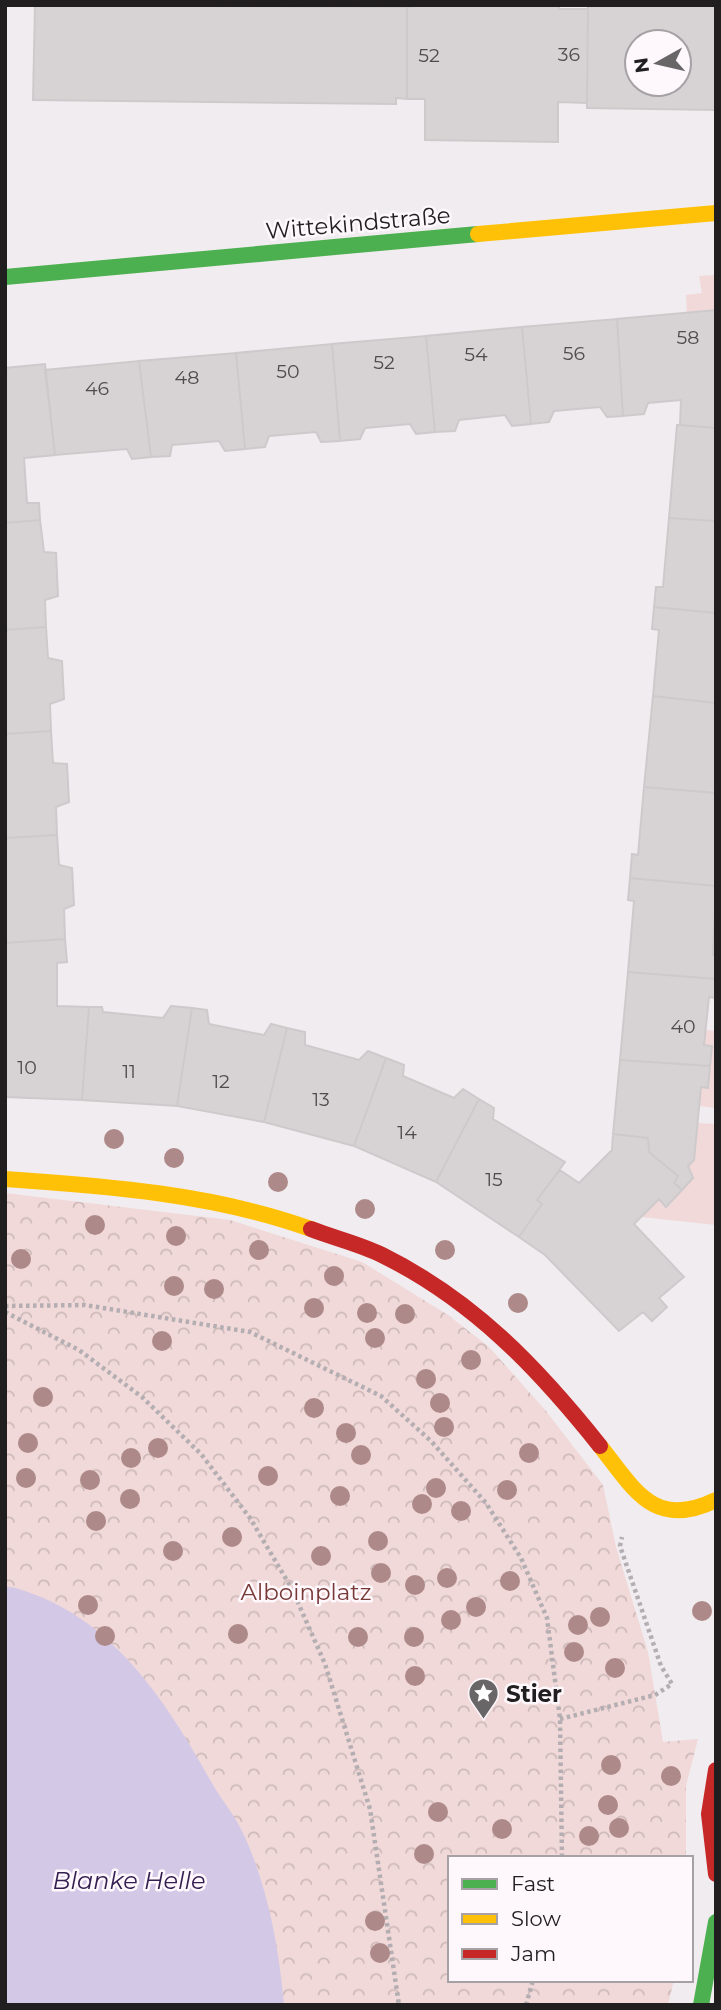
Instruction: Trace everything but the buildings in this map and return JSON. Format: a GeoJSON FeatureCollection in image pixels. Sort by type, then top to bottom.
{"type":"FeatureCollection","features":[{"type":"Feature","properties":{"kind":"street","name":"Wittekindstraße"},"geometry":{"type":"LineString","coordinates":[[5,277],[716,214]]}},
{"type":"Feature","properties":{"kind":"street"},"geometry":{"type":"LineString","coordinates":[[5,1179],[92,1185],[196,1200],[277,1217],[380,1254],[457,1298],[511,1344],[573,1412],[643,1496],[660,1510],[695,1510],[716,1500]]}},
{"type":"Feature","properties":{"kind":"street"},"geometry":{"type":"LineString","coordinates":[[716,1770],[709,1814],[716,1874]]}},
{"type":"Feature","properties":{"kind":"street"},"geometry":{"type":"LineString","coordinates":[[701,2005],[716,1923]]}},
{"type":"Feature","properties":{"kind":"path"},"geometry":{"type":"LineString","coordinates":[[5,1306],[85,1305],[250,1332],[381,1395],[431,1441],[486,1503],[521,1558],[547,1618],[560,1719],[562,1856]]}},
{"type":"Feature","properties":{"kind":"path"},"geometry":{"type":"LineString","coordinates":[[5,1312],[79,1350],[142,1397],[201,1454],[250,1518],[292,1589],[325,1664],[370,1809],[399,2005]]}},
{"type":"Feature","properties":{"kind":"path"},"geometry":{"type":"LineString","coordinates":[[560,1719],[654,1695],[672,1684],[661,1666],[620,1546]]}},
{"type":"Feature","properties":{"kind":"path"},"geometry":{"type":"LineString","coordinates":[[526,2005],[532,1982]]}},
{"type":"Feature","properties":{"kind":"green space"},"geometry":{"type":"Polygon","coordinates":[[[716,275],[716,310],[687,312],[686,295],[702,293],[699,276],[716,275]]]}},
{"type":"Feature","properties":{"kind":"green space"},"geometry":{"type":"Polygon","coordinates":[[[706,1030],[716,1031],[716,1108],[699,1106],[701,1087],[708,1088],[712,1046],[704,1045],[706,1030]]]}},
{"type":"Feature","properties":{"kind":"green space"},"geometry":{"type":"Polygon","coordinates":[[[697,1123],[716,1124],[716,1225],[641,1217],[659,1199],[667,1207],[693,1179],[688,1166],[694,1159],[697,1123]]]}},
{"type":"Feature","properties":{"kind":"green space","name":"Alboinplatz"},"geometry":{"type":"Polygon","coordinates":[[[5,1193],[230,1220],[362,1262],[448,1315],[489,1347],[546,1411],[603,1485],[616,1547],[648,1652],[663,1742],[698,1739],[686,1786],[686,1856],[448,1856],[448,1982],[674,1982],[668,2005],[5,2005],[5,1193]]]}},
{"type":"Feature","properties":{"kind":"water","name":"Blanke Helle"},"geometry":{"type":"Polygon","coordinates":[[[5,1587],[41,1597],[96,1630],[142,1676],[162,1702],[244,1835],[260,1876],[271,1918],[284,2005],[5,2005],[5,1587]]]}},
{"type":"Feature","properties":{"kind":"traffic: fast"},"geometry":{"type":"LineString","coordinates":[[5,277],[478,234]]}},
{"type":"Feature","properties":{"kind":"traffic: fast"},"geometry":{"type":"LineString","coordinates":[[701,2005],[716,1922]]}},
{"type":"Feature","properties":{"kind":"traffic: slow"},"geometry":{"type":"LineString","coordinates":[[478,234],[716,213]]}},
{"type":"Feature","properties":{"kind":"traffic: slow"},"geometry":{"type":"LineString","coordinates":[[5,1179],[122,1189],[199,1200],[237,1207],[311,1229]]}},
{"type":"Feature","properties":{"kind":"traffic: slow"},"geometry":{"type":"LineString","coordinates":[[600,1446],[636,1490],[661,1508],[695,1508],[716,1500]]}},
{"type":"Feature","properties":{"kind":"traffic: jam"},"geometry":{"type":"LineString","coordinates":[[311,1229],[382,1255],[415,1273],[474,1314],[502,1338],[552,1389],[600,1446]]}},
{"type":"Feature","properties":{"kind":"traffic: jam"},"geometry":{"type":"LineString","coordinates":[[716,1770],[709,1814],[716,1874]]}},
{"type":"Feature","properties":{"kind":"place","name":"Stier"},"geometry":{"type":"Point","coordinates":[483,1721]}}]}
